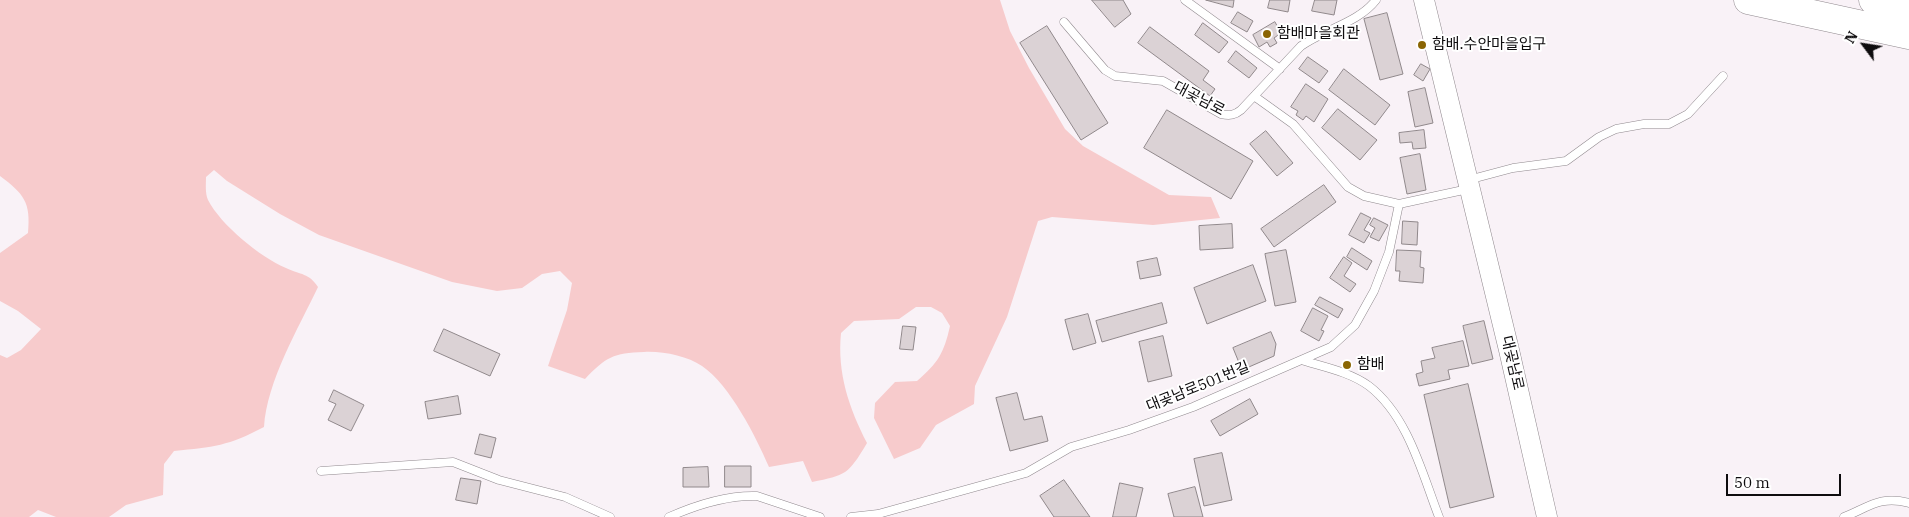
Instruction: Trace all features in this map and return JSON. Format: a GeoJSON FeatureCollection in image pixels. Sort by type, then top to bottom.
{"type":"FeatureCollection","features":[{"type":"Feature","properties":{"kind":"highway"},"geometry":{"type":"LineString","coordinates":[[1748,0],[1909,35]]}},
{"type":"Feature","properties":{"kind":"highway"},"geometry":{"type":"LineString","coordinates":[[1873,0],[1909,8]]}},
{"type":"Feature","properties":{"kind":"street","name":"대곶남로"},"geometry":{"type":"LineString","coordinates":[[1424,0],[1547,517]]}},
{"type":"Feature","properties":{"kind":"lane"},"geometry":{"type":"LineString","coordinates":[[1185,0],[1280,69]]}},
{"type":"Feature","properties":{"kind":"lane","name":"대곶남로"},"geometry":{"type":"LineString","coordinates":[[1064,22],[1105,70],[1115,76],[1163,80],[1228,116],[1235,115],[1301,46],[1361,14],[1376,0]]}},
{"type":"Feature","properties":{"kind":"lane"},"geometry":{"type":"LineString","coordinates":[[1254,96],[1293,124],[1348,187],[1364,196],[1399,204],[1469,184],[1513,168],[1566,161],[1599,137],[1616,129],[1644,124],[1669,124],[1688,114],[1723,76]]}},
{"type":"Feature","properties":{"kind":"lane","name":"대곶남로501번길"},"geometry":{"type":"LineString","coordinates":[[851,517],[877,516],[1026,473],[1071,448],[1193,407],[1316,355],[1343,338],[1364,309],[1382,271],[1399,204]]}},
{"type":"Feature","properties":{"kind":"lane"},"geometry":{"type":"LineString","coordinates":[[1301,360],[1356,379],[1378,394],[1399,422],[1408,438],[1439,517]]}},
{"type":"Feature","properties":{"kind":"lane"},"geometry":{"type":"LineString","coordinates":[[321,471],[443,461],[453,462],[499,480],[565,497],[610,517]]}},
{"type":"Feature","properties":{"kind":"lane"},"geometry":{"type":"LineString","coordinates":[[669,517],[705,504],[747,496],[757,496],[820,517]]}},
{"type":"Feature","properties":{"kind":"lane"},"geometry":{"type":"LineString","coordinates":[[1844,517],[1881,500],[1898,500],[1909,503]]}},
{"type":"Feature","properties":{"kind":"shaded area"},"geometry":{"type":"Polygon","coordinates":[[[0,0],[1000,0],[1010,31],[1029,68],[1065,129],[1083,146],[1169,195],[1211,197],[1220,218],[1153,225],[1052,217],[1038,221],[1007,317],[975,386],[974,404],[936,425],[920,448],[894,459],[874,418],[875,403],[895,382],[917,381],[930,369],[942,351],[950,326],[942,313],[931,307],[916,307],[899,319],[854,321],[841,333],[841,362],[850,403],[867,443],[855,462],[845,472],[812,482],[803,461],[769,467],[757,441],[732,398],[712,375],[702,366],[689,359],[659,352],[617,355],[605,361],[585,379],[548,366],[567,310],[572,283],[560,271],[542,274],[522,288],[497,291],[452,282],[319,235],[280,214],[227,181],[214,170],[206,177],[206,194],[214,210],[222,220],[253,248],[276,263],[308,277],[318,287],[277,374],[266,410],[264,427],[220,445],[174,451],[164,464],[163,495],[126,505],[109,517],[56,517],[38,510],[29,517],[0,517],[0,355],[7,358],[21,350],[41,329],[18,311],[0,301],[0,253],[28,233],[29,222],[27,206],[24,200],[15,188],[0,176],[0,0]]]}},
{"type":"Feature","properties":{"kind":"building"},"geometry":{"type":"Polygon","coordinates":[[[1092,0],[1123,0],[1131,14],[1115,27],[1092,0]]]}},
{"type":"Feature","properties":{"kind":"building"},"geometry":{"type":"Polygon","coordinates":[[[1206,0],[1234,0],[1233,7],[1206,0]]]}},
{"type":"Feature","properties":{"kind":"building"},"geometry":{"type":"Polygon","coordinates":[[[1270,0],[1290,0],[1288,12],[1268,8],[1270,0]]]}},
{"type":"Feature","properties":{"kind":"building"},"geometry":{"type":"Polygon","coordinates":[[[1315,0],[1337,0],[1334,15],[1312,11],[1315,0]]]}},
{"type":"Feature","properties":{"kind":"building"},"geometry":{"type":"Polygon","coordinates":[[[1238,12],[1253,21],[1247,32],[1231,23],[1238,12]]]}},
{"type":"Feature","properties":{"kind":"building"},"geometry":{"type":"Polygon","coordinates":[[[1387,13],[1403,74],[1380,80],[1364,19],[1387,13]]]}},
{"type":"Feature","properties":{"kind":"building","name":"함배마을회관"},"geometry":{"type":"Polygon","coordinates":[[[1275,22],[1281,33],[1274,38],[1277,43],[1270,47],[1267,42],[1259,47],[1253,35],[1275,22]]]}},
{"type":"Feature","properties":{"kind":"building"},"geometry":{"type":"Polygon","coordinates":[[[1203,23],[1228,42],[1219,53],[1195,35],[1203,23]]]}},
{"type":"Feature","properties":{"kind":"building"},"geometry":{"type":"Polygon","coordinates":[[[1047,26],[1108,123],[1081,140],[1020,43],[1047,26]]]}},
{"type":"Feature","properties":{"kind":"building"},"geometry":{"type":"Polygon","coordinates":[[[1150,27],[1209,71],[1203,80],[1215,89],[1210,96],[1138,43],[1150,27]]]}},
{"type":"Feature","properties":{"kind":"building"},"geometry":{"type":"Polygon","coordinates":[[[1236,51],[1257,68],[1249,78],[1228,62],[1236,51]]]}},
{"type":"Feature","properties":{"kind":"building"},"geometry":{"type":"Polygon","coordinates":[[[1308,57],[1328,71],[1319,83],[1299,69],[1308,57]]]}},
{"type":"Feature","properties":{"kind":"building"},"geometry":{"type":"Polygon","coordinates":[[[1421,64],[1430,69],[1423,81],[1414,75],[1421,64]]]}},
{"type":"Feature","properties":{"kind":"building"},"geometry":{"type":"Polygon","coordinates":[[[1344,69],[1390,105],[1375,125],[1329,90],[1344,69]]]}},
{"type":"Feature","properties":{"kind":"building"},"geometry":{"type":"Polygon","coordinates":[[[1306,84],[1328,99],[1314,122],[1306,116],[1303,120],[1296,115],[1298,111],[1291,107],[1306,84]]]}},
{"type":"Feature","properties":{"kind":"building"},"geometry":{"type":"Polygon","coordinates":[[[1425,88],[1433,123],[1415,127],[1408,92],[1425,88]]]}},
{"type":"Feature","properties":{"kind":"building"},"geometry":{"type":"Polygon","coordinates":[[[1338,109],[1377,140],[1360,160],[1322,128],[1338,109]]]}},
{"type":"Feature","properties":{"kind":"building"},"geometry":{"type":"Polygon","coordinates":[[[1167,110],[1253,161],[1231,199],[1144,148],[1167,110]]]}},
{"type":"Feature","properties":{"kind":"building"},"geometry":{"type":"Polygon","coordinates":[[[1424,130],[1426,148],[1413,149],[1412,142],[1400,143],[1399,133],[1424,130]]]}},
{"type":"Feature","properties":{"kind":"building"},"geometry":{"type":"Polygon","coordinates":[[[1266,131],[1293,163],[1277,176],[1250,144],[1266,131]]]}},
{"type":"Feature","properties":{"kind":"building"},"geometry":{"type":"Polygon","coordinates":[[[1420,154],[1426,190],[1407,194],[1400,158],[1420,154]]]}},
{"type":"Feature","properties":{"kind":"building"},"geometry":{"type":"Polygon","coordinates":[[[1324,185],[1336,202],[1274,247],[1261,229],[1324,185]]]}},
{"type":"Feature","properties":{"kind":"building"},"geometry":{"type":"Polygon","coordinates":[[[1361,213],[1371,218],[1364,230],[1370,233],[1364,243],[1349,235],[1361,213]]]}},
{"type":"Feature","properties":{"kind":"building"},"geometry":{"type":"Polygon","coordinates":[[[1374,218],[1388,225],[1379,241],[1370,237],[1375,228],[1370,225],[1374,218]]]}},
{"type":"Feature","properties":{"kind":"building"},"geometry":{"type":"Polygon","coordinates":[[[1403,221],[1418,222],[1417,245],[1402,244],[1403,221]]]}},
{"type":"Feature","properties":{"kind":"building"},"geometry":{"type":"Polygon","coordinates":[[[1232,224],[1233,248],[1200,250],[1199,226],[1232,224]]]}},
{"type":"Feature","properties":{"kind":"building"},"geometry":{"type":"Polygon","coordinates":[[[1352,248],[1372,261],[1367,270],[1347,257],[1352,248]]]}},
{"type":"Feature","properties":{"kind":"building"},"geometry":{"type":"Polygon","coordinates":[[[1286,250],[1296,302],[1275,306],[1265,254],[1286,250]]]}},
{"type":"Feature","properties":{"kind":"building"},"geometry":{"type":"Polygon","coordinates":[[[1397,250],[1421,251],[1420,267],[1424,268],[1423,283],[1399,281],[1400,271],[1396,271],[1397,250]]]}},
{"type":"Feature","properties":{"kind":"building"},"geometry":{"type":"Polygon","coordinates":[[[1344,257],[1352,263],[1344,276],[1356,284],[1350,292],[1330,278],[1344,257]]]}},
{"type":"Feature","properties":{"kind":"building"},"geometry":{"type":"Polygon","coordinates":[[[1157,258],[1161,275],[1140,279],[1137,262],[1157,258]]]}},
{"type":"Feature","properties":{"kind":"building"},"geometry":{"type":"Polygon","coordinates":[[[1253,265],[1266,301],[1207,324],[1194,288],[1253,265]]]}},
{"type":"Feature","properties":{"kind":"building"},"geometry":{"type":"Polygon","coordinates":[[[1320,297],[1343,309],[1338,318],[1315,305],[1320,297]]]}},
{"type":"Feature","properties":{"kind":"building"},"geometry":{"type":"Polygon","coordinates":[[[1162,303],[1167,323],[1102,342],[1096,321],[1162,303]]]}},
{"type":"Feature","properties":{"kind":"building"},"geometry":{"type":"Polygon","coordinates":[[[1313,308],[1328,316],[1321,330],[1324,331],[1319,341],[1301,331],[1313,308]]]}},
{"type":"Feature","properties":{"kind":"building"},"geometry":{"type":"Polygon","coordinates":[[[1088,314],[1096,343],[1073,350],[1065,320],[1088,314]]]}},
{"type":"Feature","properties":{"kind":"building"},"geometry":{"type":"Polygon","coordinates":[[[1484,321],[1493,359],[1472,364],[1463,326],[1484,321]]]}},
{"type":"Feature","properties":{"kind":"building"},"geometry":{"type":"Polygon","coordinates":[[[903,326],[916,327],[913,350],[900,349],[903,326]]]}},
{"type":"Feature","properties":{"kind":"building"},"geometry":{"type":"Polygon","coordinates":[[[444,329],[500,354],[490,376],[434,351],[444,329]]]}},
{"type":"Feature","properties":{"kind":"building"},"geometry":{"type":"Polygon","coordinates":[[[1271,332],[1276,344],[1274,356],[1242,370],[1233,348],[1271,332]]]}},
{"type":"Feature","properties":{"kind":"building"},"geometry":{"type":"Polygon","coordinates":[[[1163,336],[1172,376],[1148,382],[1139,342],[1163,336]]]}},
{"type":"Feature","properties":{"kind":"building"},"geometry":{"type":"Polygon","coordinates":[[[1463,341],[1469,366],[1448,370],[1450,379],[1419,386],[1416,374],[1423,372],[1421,361],[1435,358],[1432,348],[1463,341]]]}},
{"type":"Feature","properties":{"kind":"building"},"geometry":{"type":"Polygon","coordinates":[[[1468,384],[1494,497],[1450,508],[1424,395],[1468,384]]]}},
{"type":"Feature","properties":{"kind":"building"},"geometry":{"type":"Polygon","coordinates":[[[334,390],[364,405],[351,431],[328,420],[336,404],[329,401],[334,390]]]}},
{"type":"Feature","properties":{"kind":"building"},"geometry":{"type":"Polygon","coordinates":[[[1017,393],[1024,420],[1042,416],[1048,441],[1010,451],[996,398],[1017,393]]]}},
{"type":"Feature","properties":{"kind":"building"},"geometry":{"type":"Polygon","coordinates":[[[458,396],[461,414],[428,419],[425,402],[458,396]]]}},
{"type":"Feature","properties":{"kind":"building"},"geometry":{"type":"Polygon","coordinates":[[[1250,399],[1258,414],[1220,436],[1211,421],[1250,399]]]}},
{"type":"Feature","properties":{"kind":"building"},"geometry":{"type":"Polygon","coordinates":[[[480,434],[496,438],[491,458],[475,454],[480,434]]]}},
{"type":"Feature","properties":{"kind":"building"},"geometry":{"type":"Polygon","coordinates":[[[1222,453],[1232,500],[1204,506],[1194,459],[1222,453]]]}},
{"type":"Feature","properties":{"kind":"building"},"geometry":{"type":"Polygon","coordinates":[[[725,466],[751,466],[751,487],[725,487],[725,466]]]}},
{"type":"Feature","properties":{"kind":"building"},"geometry":{"type":"Polygon","coordinates":[[[708,467],[709,487],[683,487],[683,468],[708,467]]]}},
{"type":"Feature","properties":{"kind":"building"},"geometry":{"type":"Polygon","coordinates":[[[461,478],[481,481],[477,504],[456,500],[461,478]]]}},
{"type":"Feature","properties":{"kind":"building"},"geometry":{"type":"Polygon","coordinates":[[[1064,480],[1090,517],[1054,517],[1040,496],[1064,480]]]}},
{"type":"Feature","properties":{"kind":"building"},"geometry":{"type":"Polygon","coordinates":[[[1120,483],[1143,488],[1136,517],[1113,517],[1120,483]]]}},
{"type":"Feature","properties":{"kind":"building"},"geometry":{"type":"Polygon","coordinates":[[[1195,487],[1203,517],[1174,517],[1168,494],[1195,487]]]}},
{"type":"Feature","properties":{"kind":"place","name":"함배마을회관"},"geometry":{"type":"Point","coordinates":[1267,34]}},
{"type":"Feature","properties":{"kind":"place","name":"함배.수안마을입구"},"geometry":{"type":"Point","coordinates":[1422,45]}},
{"type":"Feature","properties":{"kind":"place","name":"함배"},"geometry":{"type":"Point","coordinates":[1347,365]}}]}
